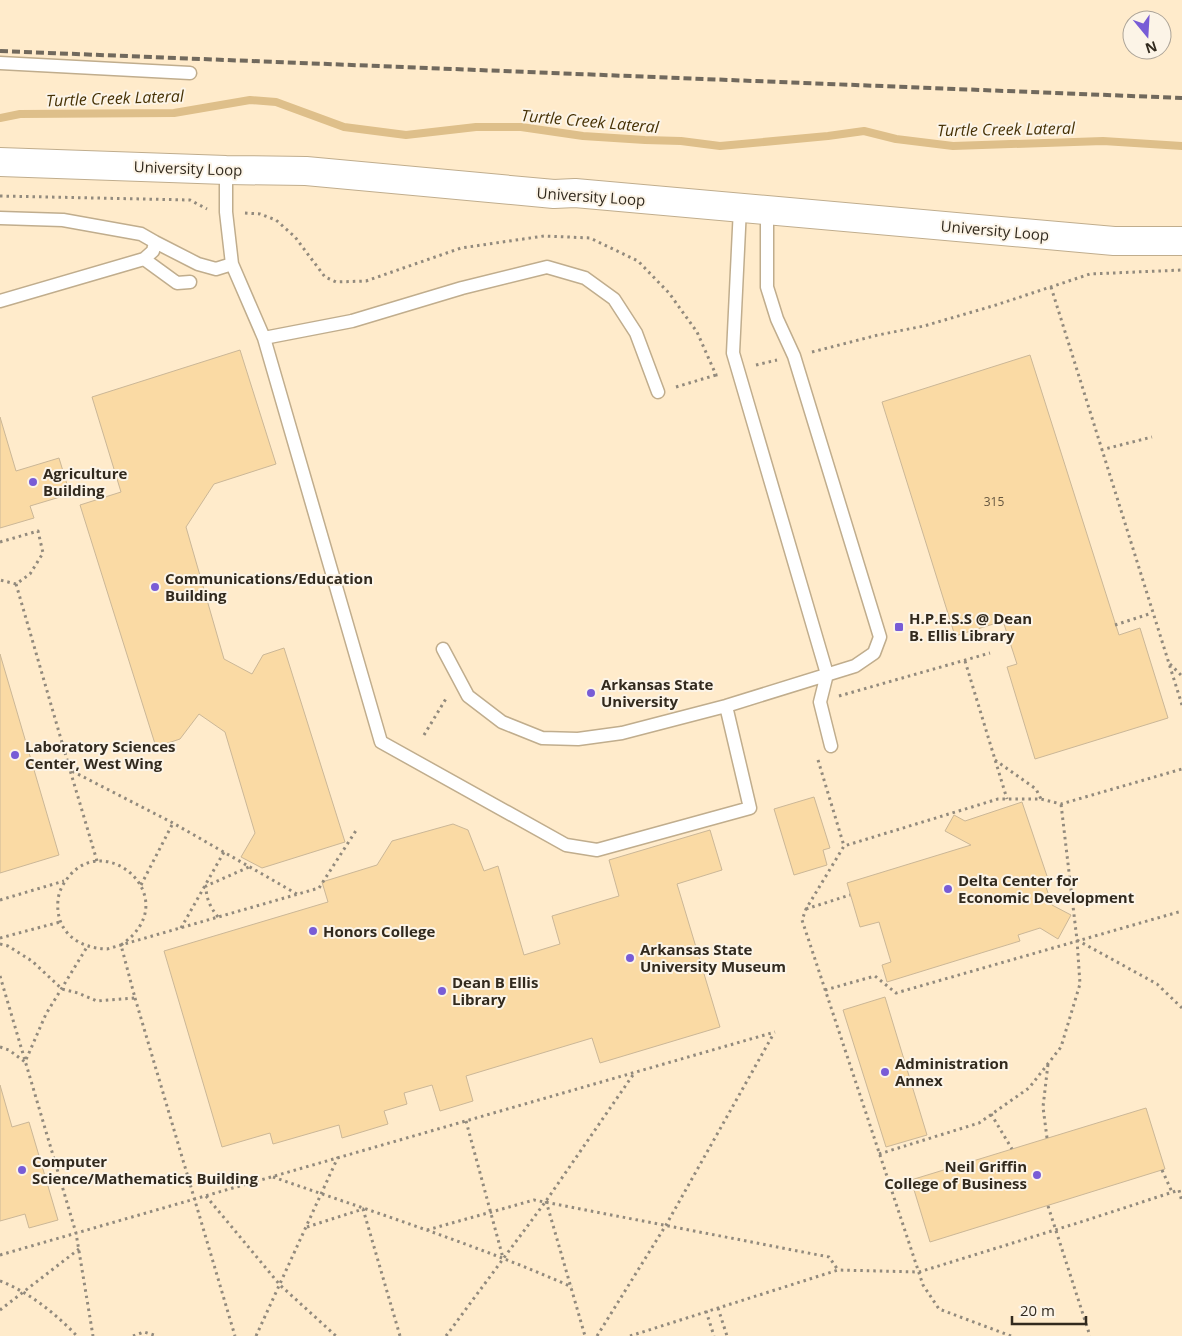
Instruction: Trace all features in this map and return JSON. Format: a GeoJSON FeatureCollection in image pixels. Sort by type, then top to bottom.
{"type":"FeatureCollection","features":[{"type":"Feature","properties":{"kind":"street","name":"University Loop"},"geometry":{"type":"LineString","coordinates":[[0,162],[306,171],[554,194],[575,193],[1114,241],[1182,241]]}},
{"type":"Feature","properties":{"kind":"lane"},"geometry":{"type":"LineString","coordinates":[[0,63],[190,73]]}},
{"type":"Feature","properties":{"kind":"lane"},"geometry":{"type":"LineString","coordinates":[[226,170],[226,212],[232,264],[264,338],[381,742],[566,845],[597,850],[750,808],[726,706]]}},
{"type":"Feature","properties":{"kind":"lane"},"geometry":{"type":"LineString","coordinates":[[740,208],[733,353],[827,674],[820,702],[831,746]]}},
{"type":"Feature","properties":{"kind":"lane"},"geometry":{"type":"LineString","coordinates":[[443,649],[468,696],[502,722],[542,738],[578,739],[616,734],[726,706],[855,666],[874,653],[880,637],[794,356],[776,318],[767,287],[767,211]]}},
{"type":"Feature","properties":{"kind":"lane"},"geometry":{"type":"LineString","coordinates":[[0,218],[63,220],[141,234],[198,264],[216,269],[232,264]]}},
{"type":"Feature","properties":{"kind":"lane"},"geometry":{"type":"LineString","coordinates":[[0,301],[144,258],[153,251],[155,242]]}},
{"type":"Feature","properties":{"kind":"lane"},"geometry":{"type":"LineString","coordinates":[[144,258],[177,283],[190,282]]}},
{"type":"Feature","properties":{"kind":"lane"},"geometry":{"type":"LineString","coordinates":[[264,338],[352,321],[462,288],[547,266],[585,278],[614,299],[636,333],[658,392]]}},
{"type":"Feature","properties":{"kind":"path"},"geometry":{"type":"LineString","coordinates":[[1096,273],[1182,270]]}},
{"type":"Feature","properties":{"kind":"path"},"geometry":{"type":"LineString","coordinates":[[1051,287],[1182,706]]}},
{"type":"Feature","properties":{"kind":"path"},"geometry":{"type":"LineString","coordinates":[[658,392],[716,376]]}},
{"type":"Feature","properties":{"kind":"path"},"geometry":{"type":"LineString","coordinates":[[1101,450],[1152,437]]}},
{"type":"Feature","properties":{"kind":"path"},"geometry":{"type":"LineString","coordinates":[[0,542],[38,531],[43,553],[30,574],[16,584],[0,580]]}},
{"type":"Feature","properties":{"kind":"path"},"geometry":{"type":"LineString","coordinates":[[16,584],[97,861]]}},
{"type":"Feature","properties":{"kind":"path"},"geometry":{"type":"LineString","coordinates":[[1115,625],[1152,613]]}},
{"type":"Feature","properties":{"kind":"path"},"geometry":{"type":"LineString","coordinates":[[839,697],[990,653]]}},
{"type":"Feature","properties":{"kind":"path"},"geometry":{"type":"LineString","coordinates":[[965,661],[1007,799]]}},
{"type":"Feature","properties":{"kind":"path"},"geometry":{"type":"LineString","coordinates":[[1168,662],[1182,676]]}},
{"type":"Feature","properties":{"kind":"path"},"geometry":{"type":"LineString","coordinates":[[424,735],[451,690]]}},
{"type":"Feature","properties":{"kind":"path"},"geometry":{"type":"LineString","coordinates":[[816,753],[844,846]]}},
{"type":"Feature","properties":{"kind":"path"},"geometry":{"type":"LineString","coordinates":[[995,760],[1036,789],[1041,799]]}},
{"type":"Feature","properties":{"kind":"path"},"geometry":{"type":"LineString","coordinates":[[1011,1336],[938,1309],[923,1285],[802,920],[806,909],[844,846],[998,800],[1041,799],[1061,804],[1182,769]]}},
{"type":"Feature","properties":{"kind":"path"},"geometry":{"type":"LineString","coordinates":[[70,770],[173,823],[297,894]]}},
{"type":"Feature","properties":{"kind":"path"},"geometry":{"type":"LineString","coordinates":[[879,1154],[979,1123],[1029,1088],[1061,1047],[1080,984],[1077,940],[1061,804]]}},
{"type":"Feature","properties":{"kind":"path"},"geometry":{"type":"LineString","coordinates":[[141,885],[173,823]]}},
{"type":"Feature","properties":{"kind":"path"},"geometry":{"type":"LineString","coordinates":[[121,945],[133,937],[144,919],[146,898],[141,885],[133,874],[123,866],[110,862],[97,861],[79,868],[65,881],[59,894],[57,908],[60,922],[68,934],[79,944],[93,949],[107,949],[181,928],[297,894],[319,888],[357,829]]}},
{"type":"Feature","properties":{"kind":"path"},"geometry":{"type":"LineString","coordinates":[[181,928],[224,852]]}},
{"type":"Feature","properties":{"kind":"path"},"geometry":{"type":"LineString","coordinates":[[206,886],[249,866]]}},
{"type":"Feature","properties":{"kind":"path"},"geometry":{"type":"LineString","coordinates":[[0,900],[65,881]]}},
{"type":"Feature","properties":{"kind":"path"},"geometry":{"type":"LineString","coordinates":[[206,886],[206,895],[211,908],[218,917]]}},
{"type":"Feature","properties":{"kind":"path"},"geometry":{"type":"LineString","coordinates":[[806,909],[850,895]]}},
{"type":"Feature","properties":{"kind":"path"},"geometry":{"type":"LineString","coordinates":[[825,990],[875,976],[896,993],[1182,911]]}},
{"type":"Feature","properties":{"kind":"path"},"geometry":{"type":"LineString","coordinates":[[0,938],[60,922]]}},
{"type":"Feature","properties":{"kind":"path"},"geometry":{"type":"LineString","coordinates":[[1077,940],[1157,984],[1182,1008]]}},
{"type":"Feature","properties":{"kind":"path"},"geometry":{"type":"LineString","coordinates":[[0,944],[8,946],[32,961],[62,989],[97,1001],[135,998]]}},
{"type":"Feature","properties":{"kind":"path"},"geometry":{"type":"LineString","coordinates":[[121,945],[235,1336]]}},
{"type":"Feature","properties":{"kind":"path"},"geometry":{"type":"LineString","coordinates":[[25,1062],[46,1014],[88,947]]}},
{"type":"Feature","properties":{"kind":"path"},"geometry":{"type":"LineString","coordinates":[[0,976],[76,1233],[92,1336]]}},
{"type":"Feature","properties":{"kind":"path"},"geometry":{"type":"LineString","coordinates":[[0,1255],[775,1032],[666,1225],[597,1336]]}},
{"type":"Feature","properties":{"kind":"path"},"geometry":{"type":"LineString","coordinates":[[0,1047],[9,1050],[25,1062]]}},
{"type":"Feature","properties":{"kind":"path"},"geometry":{"type":"LineString","coordinates":[[1047,1138],[1043,1106],[1048,1064]]}},
{"type":"Feature","properties":{"kind":"path"},"geometry":{"type":"LineString","coordinates":[[446,1336],[546,1201],[635,1072]]}},
{"type":"Feature","properties":{"kind":"path"},"geometry":{"type":"LineString","coordinates":[[991,1114],[1012,1149]]}},
{"type":"Feature","properties":{"kind":"path"},"geometry":{"type":"LineString","coordinates":[[466,1121],[503,1258]]}},
{"type":"Feature","properties":{"kind":"path"},"geometry":{"type":"LineString","coordinates":[[256,1336],[338,1157]]}},
{"type":"Feature","properties":{"kind":"path"},"geometry":{"type":"LineString","coordinates":[[1162,1170],[1172,1192]]}},
{"type":"Feature","properties":{"kind":"path"},"geometry":{"type":"LineString","coordinates":[[272,1177],[427,1230],[503,1258],[572,1287]]}},
{"type":"Feature","properties":{"kind":"path"},"geometry":{"type":"LineString","coordinates":[[630,1336],[838,1270],[919,1272],[1172,1192],[1180,1190],[1182,1202]]}},
{"type":"Feature","properties":{"kind":"path"},"geometry":{"type":"LineString","coordinates":[[206,1196],[280,1285],[336,1336]]}},
{"type":"Feature","properties":{"kind":"path"},"geometry":{"type":"LineString","coordinates":[[427,1230],[534,1200],[546,1201],[829,1257],[838,1270]]}},
{"type":"Feature","properties":{"kind":"path"},"geometry":{"type":"LineString","coordinates":[[546,1201],[585,1336]]}},
{"type":"Feature","properties":{"kind":"path"},"geometry":{"type":"LineString","coordinates":[[1048,1206],[1090,1336]]}},
{"type":"Feature","properties":{"kind":"path"},"geometry":{"type":"LineString","coordinates":[[306,1227],[363,1209]]}},
{"type":"Feature","properties":{"kind":"path"},"geometry":{"type":"LineString","coordinates":[[363,1209],[400,1336]]}},
{"type":"Feature","properties":{"kind":"path"},"geometry":{"type":"LineString","coordinates":[[0,1310],[79,1249]]}},
{"type":"Feature","properties":{"kind":"path"},"geometry":{"type":"LineString","coordinates":[[0,1281],[17,1288],[65,1324],[77,1336]]}},
{"type":"Feature","properties":{"kind":"path"},"geometry":{"type":"LineString","coordinates":[[718,1308],[727,1336]]}},
{"type":"Feature","properties":{"kind":"path"},"geometry":{"type":"LineString","coordinates":[[706,1311],[714,1336]]}},
{"type":"Feature","properties":{"kind":"path"},"geometry":{"type":"LineString","coordinates":[[133,1336],[144,1332],[157,1336]]}},
{"type":"Feature","properties":{"kind":"shaded area","name":"Arkansas State University"},"geometry":{"type":"Polygon","coordinates":[[[0,0],[1182,0],[1182,1336],[0,1336],[0,0]]]}},
{"type":"Feature","properties":{"kind":"building","name":"Communications/Education Building"},"geometry":{"type":"Polygon","coordinates":[[[240,350],[276,464],[214,484],[186,527],[224,659],[252,674],[263,655],[284,648],[345,842],[262,868],[241,857],[255,833],[225,732],[199,714],[180,739],[156,747],[80,505],[121,492],[92,397],[240,350]]]}},
{"type":"Feature","properties":{"kind":"building"},"geometry":{"type":"Polygon","coordinates":[[[1030,355],[1119,635],[1140,628],[1168,718],[1035,759],[1007,667],[1017,664],[1003,621],[955,636],[882,402],[1030,355]]]}},
{"type":"Feature","properties":{"kind":"building","name":"Agriculture Building"},"geometry":{"type":"Polygon","coordinates":[[[0,417],[16,471],[59,458],[70,494],[30,506],[34,518],[0,528],[0,417]]]}},
{"type":"Feature","properties":{"kind":"building","name":"Laboratory Sciences Center, West Wing"},"geometry":{"type":"Polygon","coordinates":[[[0,654],[59,855],[0,873],[0,654]]]}},
{"type":"Feature","properties":{"kind":"building"},"geometry":{"type":"Polygon","coordinates":[[[814,797],[830,848],[823,850],[827,865],[794,875],[774,809],[814,797]]]}},
{"type":"Feature","properties":{"kind":"building","name":"Delta Center for Economic Development"},"geometry":{"type":"Polygon","coordinates":[[[1022,802],[1049,882],[1045,884],[1052,905],[1071,915],[1058,939],[1040,928],[1018,935],[1020,941],[887,982],[882,965],[891,962],[879,922],[860,927],[847,883],[971,845],[945,831],[954,815],[965,821],[1022,802]]]}},
{"type":"Feature","properties":{"kind":"building","name":"Dean B Ellis Library"},"geometry":{"type":"Polygon","coordinates":[[[453,824],[468,830],[484,871],[498,866],[524,955],[560,944],[552,916],[619,896],[609,860],[710,830],[722,870],[677,884],[720,1027],[600,1063],[592,1038],[466,1076],[473,1101],[440,1111],[432,1085],[404,1093],[407,1104],[384,1111],[388,1124],[342,1138],[339,1125],[273,1144],[270,1133],[222,1147],[164,951],[328,902],[322,882],[377,865],[392,841],[453,824]]]}},
{"type":"Feature","properties":{"kind":"building","name":"Administration Annex"},"geometry":{"type":"Polygon","coordinates":[[[885,997],[927,1135],[886,1147],[843,1010],[885,997]]]}},
{"type":"Feature","properties":{"kind":"building","name":"Computer Science/Mathematics Building"},"geometry":{"type":"Polygon","coordinates":[[[0,1085],[12,1127],[29,1122],[58,1220],[29,1228],[25,1214],[0,1221],[0,1085]]]}},
{"type":"Feature","properties":{"kind":"building","name":"Neil Griffin College of Business"},"geometry":{"type":"Polygon","coordinates":[[[1146,1108],[1165,1169],[930,1242],[911,1180],[1146,1108]]]}},
{"type":"Feature","properties":{"kind":"waterway","name":"Turtle Creek Lateral"},"geometry":{"type":"LineString","coordinates":[[0,118],[20,114],[174,113],[250,100],[276,102],[344,127],[406,135],[476,127],[521,127],[583,136],[681,141],[720,146],[864,131],[896,139],[953,146],[1103,141],[1182,146]]}},
{"type":"Feature","properties":{"kind":"railway"},"geometry":{"type":"LineString","coordinates":[[0,51],[1182,98]]}},
{"type":"Feature","properties":{"kind":"place","name":"Agriculture Building"},"geometry":{"type":"Point","coordinates":[33,482]}},
{"type":"Feature","properties":{"kind":"place","name":"Communications/Education Building"},"geometry":{"type":"Point","coordinates":[155,587]}},
{"type":"Feature","properties":{"kind":"place","name":"H.P.E.S.S @ Dean B. Ellis Library"},"geometry":{"type":"Point","coordinates":[899,627]}},
{"type":"Feature","properties":{"kind":"place","name":"Arkansas State University"},"geometry":{"type":"Point","coordinates":[591,693]}},
{"type":"Feature","properties":{"kind":"place","name":"Laboratory Sciences Center, West Wing"},"geometry":{"type":"Point","coordinates":[15,755]}},
{"type":"Feature","properties":{"kind":"place","name":"Delta Center for Economic Development"},"geometry":{"type":"Point","coordinates":[948,889]}},
{"type":"Feature","properties":{"kind":"place","name":"Honors College"},"geometry":{"type":"Point","coordinates":[313,931]}},
{"type":"Feature","properties":{"kind":"place","name":"Arkansas State University Museum"},"geometry":{"type":"Point","coordinates":[630,958]}},
{"type":"Feature","properties":{"kind":"place","name":"Dean B Ellis Library"},"geometry":{"type":"Point","coordinates":[442,991]}},
{"type":"Feature","properties":{"kind":"place","name":"Administration Annex"},"geometry":{"type":"Point","coordinates":[885,1072]}},
{"type":"Feature","properties":{"kind":"place","name":"Computer Science/Mathematics Building"},"geometry":{"type":"Point","coordinates":[22,1170]}},
{"type":"Feature","properties":{"kind":"place","name":"Neil Griffin College of Business"},"geometry":{"type":"Point","coordinates":[1037,1175]}}]}
